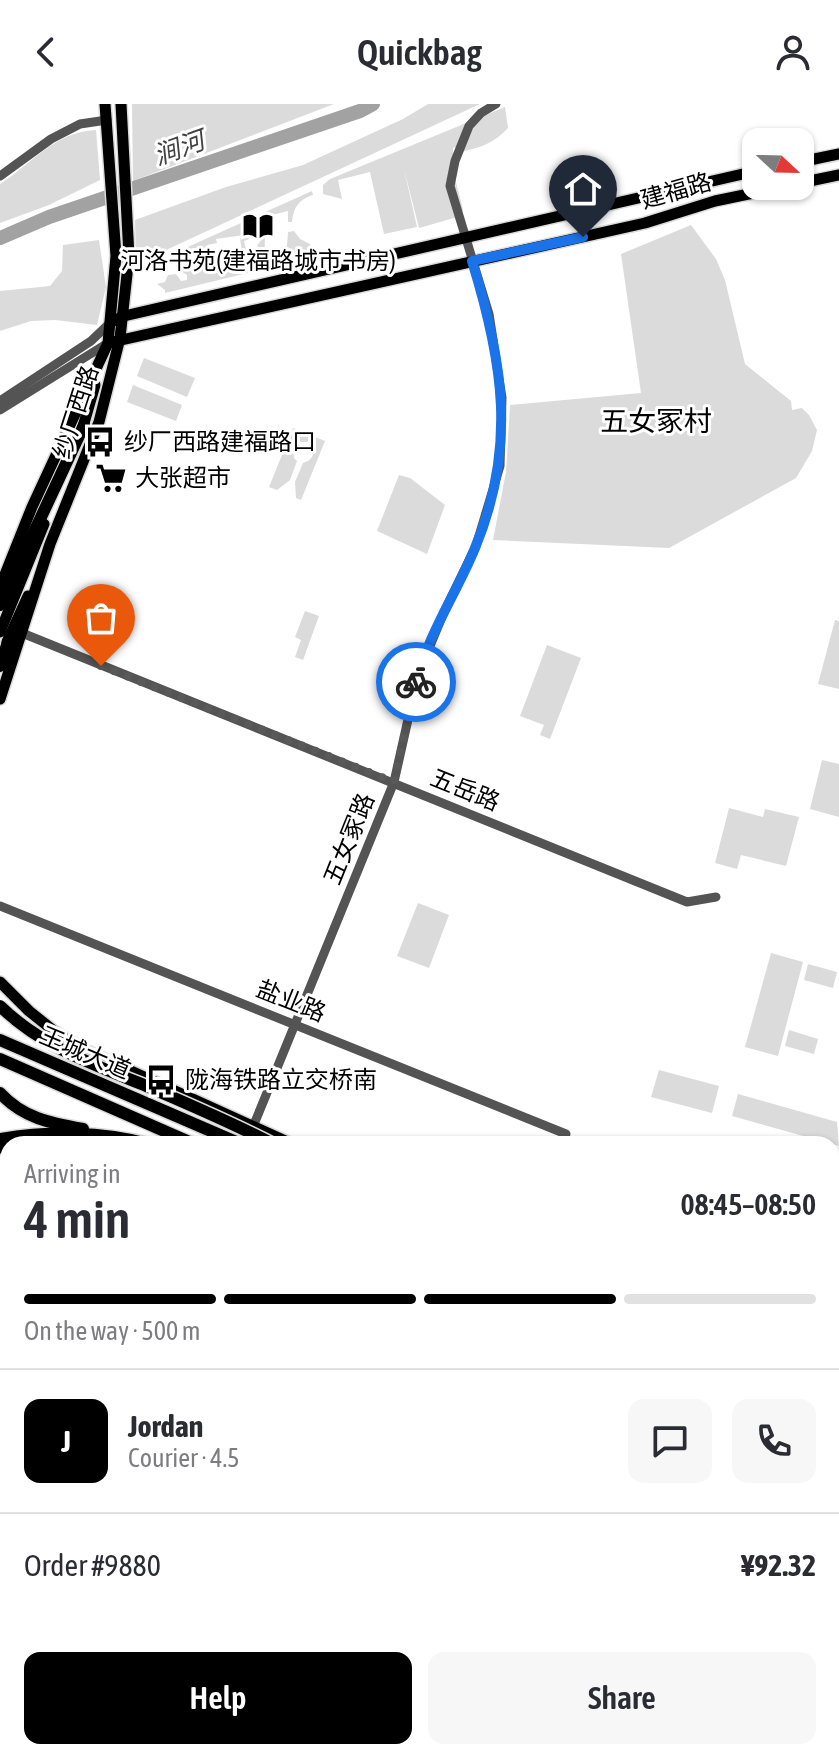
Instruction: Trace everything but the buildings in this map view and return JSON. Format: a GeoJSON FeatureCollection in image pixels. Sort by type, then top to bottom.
{"type":"FeatureCollection","features":[{"type":"Feature","properties":{"kind":"highway"},"geometry":{"type":"LineString","coordinates":[[0,605],[84,425]]}},
{"type":"Feature","properties":{"kind":"highway"},"geometry":{"type":"LineString","coordinates":[[0,663],[11,634]]}},
{"type":"Feature","properties":{"kind":"highway"},"geometry":{"type":"LineString","coordinates":[[0,1006],[50,1045],[223,1118],[258,1136]]}},
{"type":"Feature","properties":{"kind":"highway","name":"王城大道"},"geometry":{"type":"LineString","coordinates":[[0,1040],[225,1136]]}},
{"type":"Feature","properties":{"kind":"highway","name":"王城大道"},"geometry":{"type":"LineString","coordinates":[[0,1059],[176,1136]]}},
{"type":"Feature","properties":{"kind":"highway"},"geometry":{"type":"LineString","coordinates":[[0,1093],[20,1111],[34,1118],[103,1136]]}},
{"type":"Feature","properties":{"kind":"highway"},"geometry":{"type":"LineString","coordinates":[[58,1136],[85,1136]]}},
{"type":"Feature","properties":{"kind":"main road","name":"纱厂西路"},"geometry":{"type":"LineString","coordinates":[[0,587],[32,507],[108,343],[122,256],[105,104]]}},
{"type":"Feature","properties":{"kind":"main road","name":"纱厂西路"},"geometry":{"type":"LineString","coordinates":[[11,634],[99,422],[120,338],[124,316],[121,104]]}},
{"type":"Feature","properties":{"kind":"main road"},"geometry":{"type":"LineString","coordinates":[[814,159],[839,154]]}},
{"type":"Feature","properties":{"kind":"main road","name":"建福路"},"geometry":{"type":"LineString","coordinates":[[111,322],[124,316],[742,174]]}},
{"type":"Feature","properties":{"kind":"main road"},"geometry":{"type":"LineString","coordinates":[[814,180],[839,175]]}},
{"type":"Feature","properties":{"kind":"main road","name":"建福路"},"geometry":{"type":"LineString","coordinates":[[108,343],[645,223],[742,195]]}},
{"type":"Feature","properties":{"kind":"main road"},"geometry":{"type":"LineString","coordinates":[[0,699],[11,634],[84,425],[108,343]]}},
{"type":"Feature","properties":{"kind":"main road"},"geometry":{"type":"LineString","coordinates":[[0,982],[29,1011],[77,1045],[272,1136]]}},
{"type":"Feature","properties":{"kind":"street","name":"五女冢路"},"geometry":{"type":"LineString","coordinates":[[248,1136],[394,782],[418,675],[476,546],[500,466],[502,398],[489,314],[450,186],[455,161],[469,126],[481,113],[496,104]]}},
{"type":"Feature","properties":{"kind":"street"},"geometry":{"type":"LineString","coordinates":[[0,176],[51,139],[80,124],[107,123]]}},
{"type":"Feature","properties":{"kind":"street"},"geometry":{"type":"LineString","coordinates":[[0,401],[91,341],[111,322]]}},
{"type":"Feature","properties":{"kind":"street"},"geometry":{"type":"LineString","coordinates":[[0,409],[108,343]]}},
{"type":"Feature","properties":{"kind":"street","name":"五岳路"},"geometry":{"type":"LineString","coordinates":[[11,634],[394,782],[687,902],[716,897]]}},
{"type":"Feature","properties":{"kind":"street","name":"盐业路"},"geometry":{"type":"LineString","coordinates":[[0,906],[566,1134]]}},
{"type":"Feature","properties":{"kind":"shaded area"},"geometry":{"type":"Polygon","coordinates":[[[132,104],[334,104],[133,181],[132,104]]]}},
{"type":"Feature","properties":{"kind":"shaded area"},"geometry":{"type":"Polygon","coordinates":[[[428,104],[480,104],[136,264],[135,220],[226,187],[303,165],[403,119],[428,104]]]}},
{"type":"Feature","properties":{"kind":"shaded area"},"geometry":{"type":"Polygon","coordinates":[[[505,107],[508,128],[497,138],[473,149],[458,152],[453,148],[454,174],[463,210],[461,216],[419,228],[404,169],[417,227],[384,234],[370,172],[338,180],[342,199],[323,194],[323,185],[330,179],[505,107]]]}},
{"type":"Feature","properties":{"kind":"shaded area"},"geometry":{"type":"Polygon","coordinates":[[[96,130],[100,180],[49,205],[0,223],[0,184],[56,142],[96,130]]]}},
{"type":"Feature","properties":{"kind":"shaded area"},"geometry":{"type":"Polygon","coordinates":[[[312,191],[313,195],[298,205],[292,222],[288,222],[288,211],[264,217],[265,232],[216,239],[217,243],[207,245],[202,250],[203,254],[178,259],[172,254],[312,191]]]}},
{"type":"Feature","properties":{"kind":"shaded area"},"geometry":{"type":"Polygon","coordinates":[[[691,225],[716,259],[725,280],[745,364],[791,401],[792,410],[802,408],[817,430],[812,451],[796,478],[669,548],[493,540],[506,472],[510,405],[641,393],[621,254],[691,225]]]}},
{"type":"Feature","properties":{"kind":"shaded area"},"geometry":{"type":"Polygon","coordinates":[[[294,231],[300,239],[310,244],[312,258],[269,269],[269,249],[287,246],[288,232],[294,231]]]}},
{"type":"Feature","properties":{"kind":"shaded area"},"geometry":{"type":"Polygon","coordinates":[[[248,237],[244,241],[246,250],[258,248],[257,239],[265,237],[264,269],[165,293],[157,284],[165,282],[168,275],[176,274],[181,281],[187,280],[179,263],[189,261],[191,266],[229,257],[229,251],[236,250],[237,253],[233,254],[234,260],[228,261],[229,266],[250,263],[250,257],[243,258],[240,238],[248,237]]]}},
{"type":"Feature","properties":{"kind":"shaded area"},"geometry":{"type":"Polygon","coordinates":[[[99,240],[106,287],[97,325],[55,320],[31,321],[0,331],[0,291],[50,286],[62,271],[63,245],[99,240]]]}},
{"type":"Feature","properties":{"kind":"shaded area"},"geometry":{"type":"Polygon","coordinates":[[[144,358],[195,378],[187,397],[137,376],[144,358]]]}},
{"type":"Feature","properties":{"kind":"shaded area"},"geometry":{"type":"Polygon","coordinates":[[[133,385],[182,405],[176,421],[127,402],[133,385]]]}},
{"type":"Feature","properties":{"kind":"shaded area"},"geometry":{"type":"Polygon","coordinates":[[[293,428],[325,441],[301,500],[296,498],[295,482],[303,463],[310,460],[313,454],[308,442],[299,442],[293,448],[297,461],[290,480],[277,490],[269,487],[293,428]]]}},
{"type":"Feature","properties":{"kind":"shaded area"},"geometry":{"type":"Polygon","coordinates":[[[399,475],[410,478],[445,505],[427,554],[377,531],[399,475]]]}},
{"type":"Feature","properties":{"kind":"shaded area"},"geometry":{"type":"Polygon","coordinates":[[[305,611],[319,616],[303,660],[295,657],[301,640],[295,637],[305,611]]]}},
{"type":"Feature","properties":{"kind":"shaded area"},"geometry":{"type":"Polygon","coordinates":[[[835,620],[839,621],[839,689],[818,684],[835,620]]]}},
{"type":"Feature","properties":{"kind":"shaded area"},"geometry":{"type":"Polygon","coordinates":[[[547,645],[581,658],[550,739],[540,735],[544,725],[520,716],[547,645]]]}},
{"type":"Feature","properties":{"kind":"shaded area"},"geometry":{"type":"Polygon","coordinates":[[[822,760],[839,764],[839,817],[810,809],[822,760]]]}},
{"type":"Feature","properties":{"kind":"shaded area"},"geometry":{"type":"Polygon","coordinates":[[[729,808],[763,817],[765,809],[799,817],[786,866],[741,855],[737,869],[715,863],[729,808]]]}},
{"type":"Feature","properties":{"kind":"shaded area"},"geometry":{"type":"Polygon","coordinates":[[[418,903],[449,915],[429,968],[397,956],[418,903]]]}},
{"type":"Feature","properties":{"kind":"shaded area"},"geometry":{"type":"Polygon","coordinates":[[[771,953],[803,962],[778,1056],[745,1047],[771,953]]]}},
{"type":"Feature","properties":{"kind":"shaded area"},"geometry":{"type":"Polygon","coordinates":[[[808,964],[837,972],[833,988],[804,980],[808,964]]]}},
{"type":"Feature","properties":{"kind":"shaded area"},"geometry":{"type":"Polygon","coordinates":[[[789,1030],[818,1039],[814,1054],[785,1046],[789,1030]]]}},
{"type":"Feature","properties":{"kind":"shaded area"},"geometry":{"type":"Polygon","coordinates":[[[659,1070],[719,1086],[712,1113],[651,1097],[659,1070]]]}},
{"type":"Feature","properties":{"kind":"shaded area"},"geometry":{"type":"Polygon","coordinates":[[[738,1094],[837,1122],[838,1136],[803,1136],[732,1116],[738,1094]]]}},
{"type":"Feature","properties":{"kind":"waterway","name":"涧河"},"geometry":{"type":"LineString","coordinates":[[0,238],[49,217],[373,104]]}},
{"type":"Feature","properties":{"kind":"way so far"},"geometry":{"type":"LineString","coordinates":[[101,666],[394,782],[416,682]]}},
{"type":"Feature","properties":{"kind":"place","name":"河洛书苑(建福路城市书房)"},"geometry":{"type":"Point","coordinates":[258,226]}},
{"type":"Feature","properties":{"kind":"place","name":"纱厂西路建福路口"},"geometry":{"type":"Point","coordinates":[100,442]}},
{"type":"Feature","properties":{"kind":"place","name":"大张超市"},"geometry":{"type":"Point","coordinates":[111,478]}},
{"type":"Feature","properties":{"kind":"place","name":"陇海铁路立交桥南"},"geometry":{"type":"Point","coordinates":[161,1080]}},
{"type":"Feature","properties":{"kind":"district","name":"五女冢村"},"geometry":{"type":"Point","coordinates":[656,421]}},
{"type":"Feature","properties":{"kind":"route"},"geometry":{"type":"LineString","coordinates":[[416,682],[444,612],[476,546],[500,466],[502,398],[489,314],[472,261],[583,237]]}}]}
